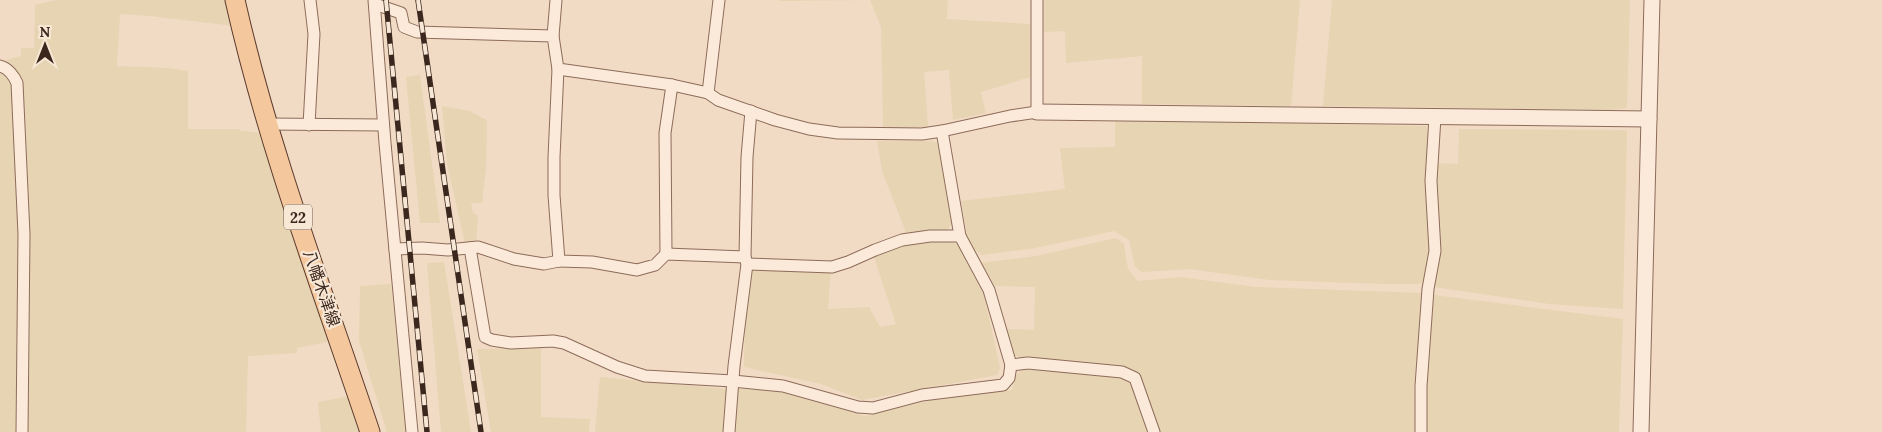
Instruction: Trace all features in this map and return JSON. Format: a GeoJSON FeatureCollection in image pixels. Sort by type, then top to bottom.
{"type":"FeatureCollection","features":[{"type":"Feature","properties":{"kind":"main road","name":"八幡木津線"},"geometry":{"type":"LineString","coordinates":[[235,0],[252,70],[268,124],[370,432]]}},
{"type":"Feature","properties":{"kind":"street"},"geometry":{"type":"LineString","coordinates":[[309,125],[314,34],[310,0]]}},
{"type":"Feature","properties":{"kind":"street"},"geometry":{"type":"LineString","coordinates":[[556,0],[553,36],[558,69],[554,195],[559,261]]}},
{"type":"Feature","properties":{"kind":"street"},"geometry":{"type":"LineString","coordinates":[[708,93],[719,0]]}},
{"type":"Feature","properties":{"kind":"street"},"geometry":{"type":"LineString","coordinates":[[1037,0],[1037,112]]}},
{"type":"Feature","properties":{"kind":"street"},"geometry":{"type":"LineString","coordinates":[[1641,432],[1652,0]]}},
{"type":"Feature","properties":{"kind":"street"},"geometry":{"type":"LineString","coordinates":[[412,432],[384,125],[375,2],[401,13],[404,27],[417,32],[553,36]]}},
{"type":"Feature","properties":{"kind":"street"},"geometry":{"type":"LineString","coordinates":[[0,66],[15,76],[17,83],[24,234],[22,432]]}},
{"type":"Feature","properties":{"kind":"street"},"geometry":{"type":"LineString","coordinates":[[558,69],[672,84],[708,93],[718,100],[809,129],[838,133],[922,134],[1037,112],[1649,119]]}},
{"type":"Feature","properties":{"kind":"street"},"geometry":{"type":"LineString","coordinates":[[395,249],[422,248],[448,250],[478,248],[514,259],[544,264],[559,261],[592,262],[637,270],[655,265],[666,254],[665,133],[672,84]]}},
{"type":"Feature","properties":{"kind":"street"},"geometry":{"type":"LineString","coordinates":[[729,432],[746,260],[747,157],[751,111]]}},
{"type":"Feature","properties":{"kind":"street"},"geometry":{"type":"LineString","coordinates":[[1421,432],[1428,289],[1435,252],[1431,181],[1435,116]]}},
{"type":"Feature","properties":{"kind":"street"},"geometry":{"type":"LineString","coordinates":[[268,124],[384,125]]}},
{"type":"Feature","properties":{"kind":"street"},"geometry":{"type":"LineString","coordinates":[[470,248],[485,337],[492,340],[511,343],[553,341],[564,343],[617,367],[646,376],[733,380],[783,386],[858,407],[873,408],[922,395],[1003,384],[1010,378],[1011,365],[989,290],[960,236],[942,131]]}},
{"type":"Feature","properties":{"kind":"street"},"geometry":{"type":"LineString","coordinates":[[666,254],[832,266],[848,262],[880,247],[902,240],[930,236],[960,236]]}},
{"type":"Feature","properties":{"kind":"street"},"geometry":{"type":"LineString","coordinates":[[1011,365],[1028,362],[1122,372],[1135,378],[1154,432]]}},
{"type":"Feature","properties":{"kind":"shaded area"},"geometry":{"type":"Polygon","coordinates":[[[56,0],[228,0],[234,26],[120,14],[117,66],[169,68],[188,71],[188,129],[239,129],[241,131],[263,133],[332,341],[297,348],[297,353],[248,356],[246,432],[26,432],[28,238],[12,67],[6,60],[21,56],[21,48],[34,48],[35,5],[56,0]]]}},
{"type":"Feature","properties":{"kind":"shaded area"},"geometry":{"type":"Polygon","coordinates":[[[779,0],[870,0],[779,1],[779,0]]]}},
{"type":"Feature","properties":{"kind":"shaded area"},"geometry":{"type":"Polygon","coordinates":[[[870,0],[948,0],[947,19],[1030,24],[1030,77],[981,92],[986,113],[953,120],[949,70],[924,72],[928,125],[926,129],[883,128],[881,27],[870,0]]]}},
{"type":"Feature","properties":{"kind":"shaded area"},"geometry":{"type":"Polygon","coordinates":[[[1044,0],[1300,0],[1291,106],[1142,104],[1142,56],[1066,63],[1065,31],[1044,32],[1044,0]]]}},
{"type":"Feature","properties":{"kind":"shaded area"},"geometry":{"type":"Polygon","coordinates":[[[1332,0],[1630,0],[1627,108],[1609,110],[1323,106],[1332,0]]]}},
{"type":"Feature","properties":{"kind":"shaded area"},"geometry":{"type":"Polygon","coordinates":[[[0,70],[10,79],[13,91],[21,202],[18,432],[0,432],[0,70]]]}},
{"type":"Feature","properties":{"kind":"shaded area"},"geometry":{"type":"Polygon","coordinates":[[[420,75],[440,223],[420,223],[406,77],[420,75]]]}},
{"type":"Feature","properties":{"kind":"shaded area"},"geometry":{"type":"Polygon","coordinates":[[[442,106],[469,111],[487,120],[486,168],[482,203],[471,203],[473,213],[478,216],[476,243],[465,243],[447,164],[442,106]]]}},
{"type":"Feature","properties":{"kind":"shaded area"},"geometry":{"type":"Polygon","coordinates":[[[1115,120],[1427,126],[1430,251],[1424,279],[1420,284],[1386,284],[1270,280],[1189,269],[1142,272],[1135,267],[1129,240],[1114,231],[1035,248],[982,255],[972,248],[967,236],[961,201],[1065,189],[1060,148],[1115,147],[1115,120]]]}},
{"type":"Feature","properties":{"kind":"shaded area"},"geometry":{"type":"Polygon","coordinates":[[[1459,129],[1627,130],[1623,309],[1549,304],[1434,287],[1431,281],[1432,163],[1458,164],[1459,129]]]}},
{"type":"Feature","properties":{"kind":"shaded area"},"geometry":{"type":"Polygon","coordinates":[[[877,141],[933,141],[938,144],[952,224],[946,231],[907,235],[882,171],[877,141]]]}},
{"type":"Feature","properties":{"kind":"shaded area"},"geometry":{"type":"Polygon","coordinates":[[[1116,238],[1124,244],[1128,269],[1138,281],[1180,277],[1256,287],[1423,293],[1414,388],[1415,432],[1157,432],[1141,388],[1120,368],[1013,356],[1006,329],[1034,330],[1035,287],[995,286],[981,263],[1036,256],[1116,238]]]}},
{"type":"Feature","properties":{"kind":"shaded area"},"geometry":{"type":"Polygon","coordinates":[[[947,240],[957,244],[984,295],[1000,368],[997,375],[862,400],[821,384],[744,367],[745,313],[754,267],[831,270],[828,309],[869,307],[880,327],[896,324],[873,254],[902,243],[947,240]]]}},
{"type":"Feature","properties":{"kind":"shaded area"},"geometry":{"type":"Polygon","coordinates":[[[444,262],[471,432],[441,432],[427,263],[444,262]]]}},
{"type":"Feature","properties":{"kind":"shaded area"},"geometry":{"type":"Polygon","coordinates":[[[391,284],[406,432],[387,432],[359,341],[360,286],[391,284]]]}},
{"type":"Feature","properties":{"kind":"shaded area"},"geometry":{"type":"Polygon","coordinates":[[[1434,295],[1623,319],[1619,432],[1425,432],[1424,397],[1434,295]]]}},
{"type":"Feature","properties":{"kind":"shaded area"},"geometry":{"type":"Polygon","coordinates":[[[541,348],[541,417],[590,419],[589,432],[491,432],[477,349],[541,348]]]}},
{"type":"Feature","properties":{"kind":"shaded area"},"geometry":{"type":"Polygon","coordinates":[[[1026,367],[1120,377],[1131,385],[1150,432],[735,432],[738,389],[776,391],[865,416],[932,400],[1012,390],[1016,375],[1026,367]]]}},
{"type":"Feature","properties":{"kind":"shaded area"},"geometry":{"type":"Polygon","coordinates":[[[600,377],[727,389],[725,432],[595,432],[600,377]]]}},
{"type":"Feature","properties":{"kind":"shaded area"},"geometry":{"type":"Polygon","coordinates":[[[350,396],[362,432],[321,432],[318,402],[350,396]]]}},
{"type":"Feature","properties":{"kind":"railway"},"geometry":{"type":"LineString","coordinates":[[386,0],[427,432]]}},
{"type":"Feature","properties":{"kind":"railway"},"geometry":{"type":"LineString","coordinates":[[418,0],[481,432]]}}]}
